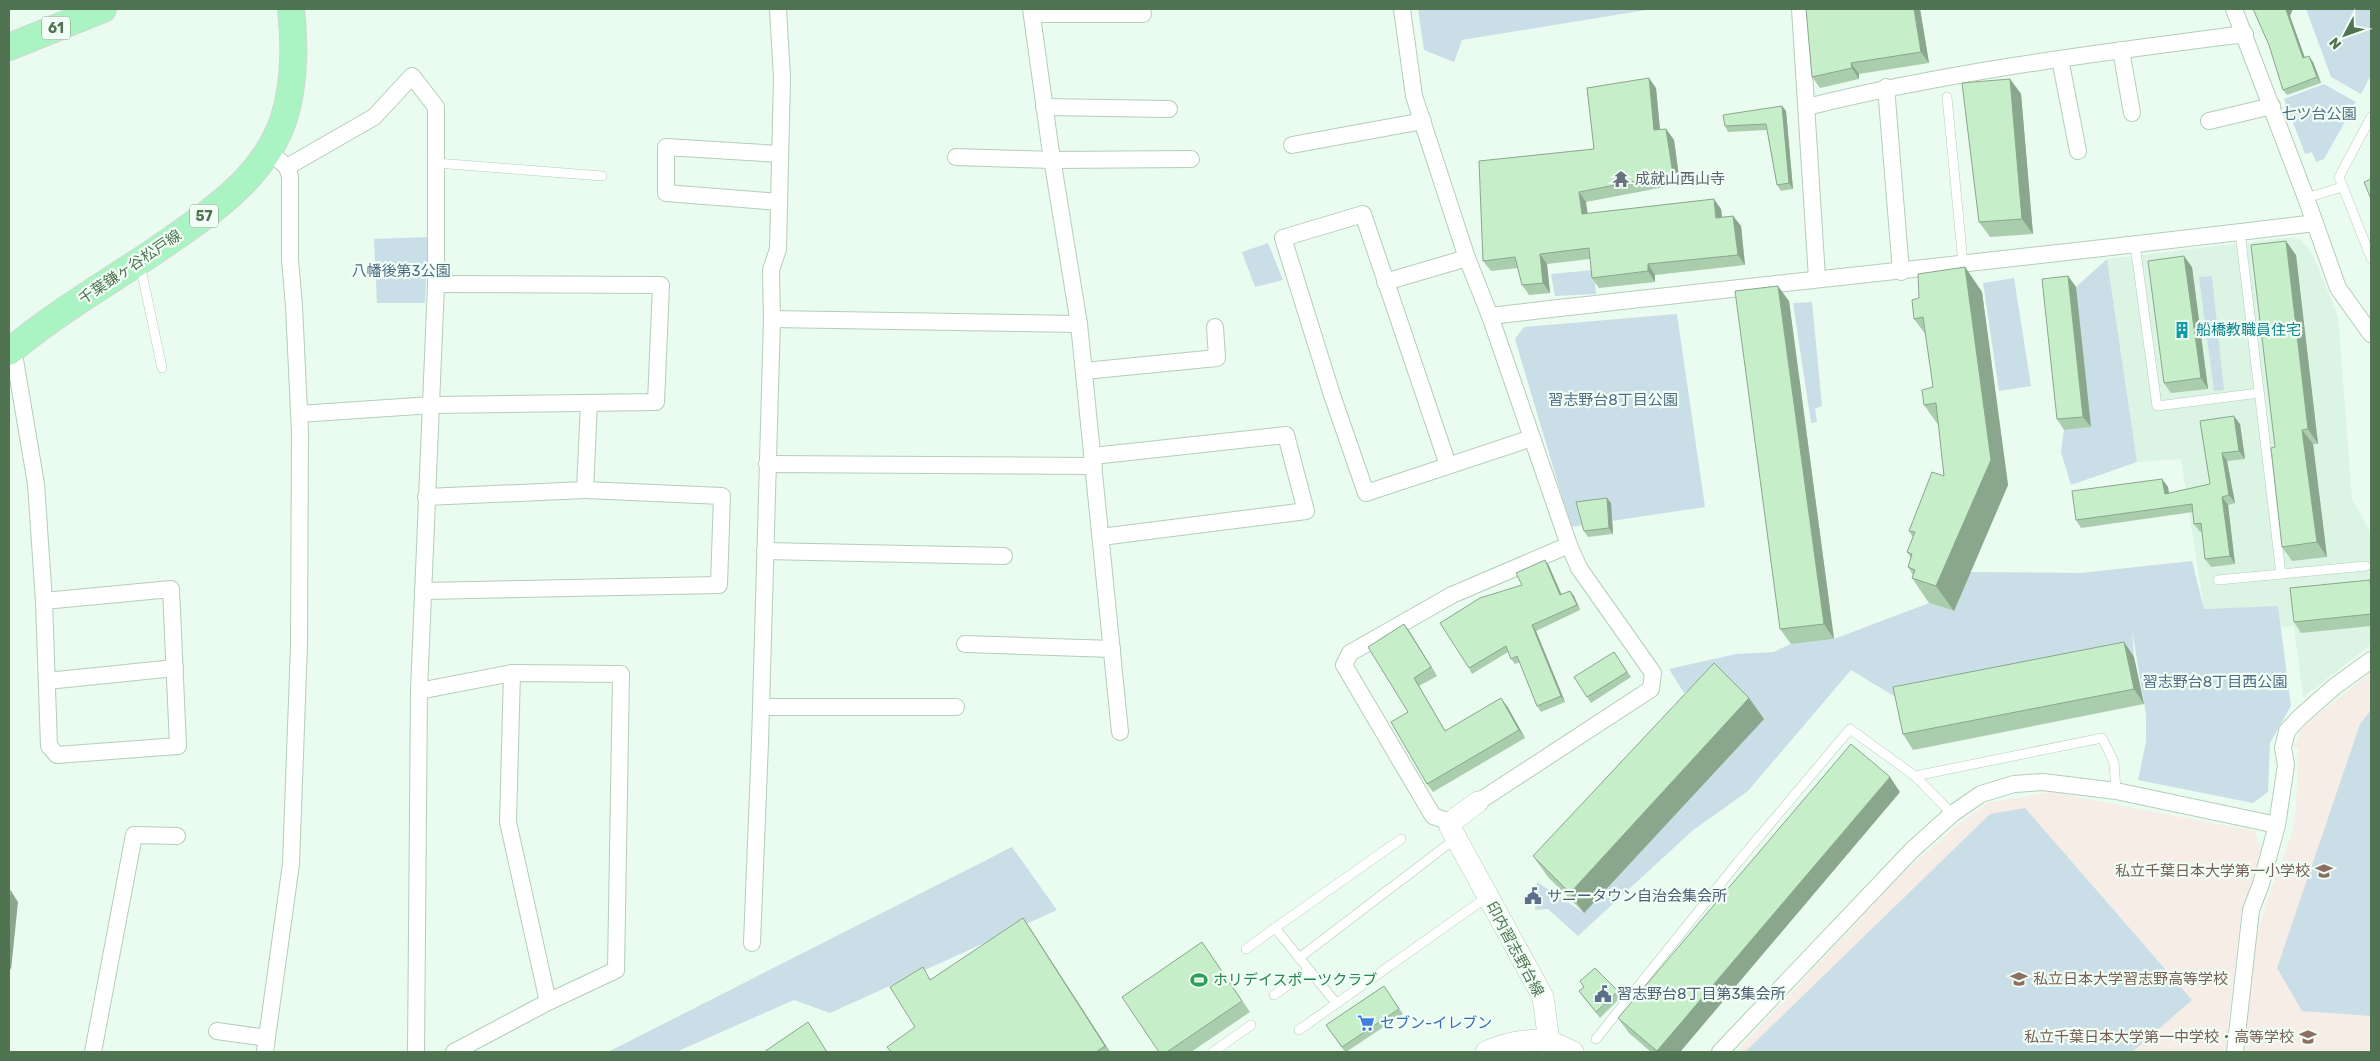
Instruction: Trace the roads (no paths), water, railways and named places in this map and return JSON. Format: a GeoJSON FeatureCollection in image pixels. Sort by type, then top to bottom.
{"type":"FeatureCollection","features":[{"type":"Feature","properties":{"kind":"main road","name":"61"},"geometry":{"type":"LineString","coordinates":[[9,47],[80,14],[103,9]]}},
{"type":"Feature","properties":{"kind":"main road","name":"千葉鎌ヶ谷松戸線"},"geometry":{"type":"LineString","coordinates":[[11,350],[218,206],[247,179],[277,159],[282,122],[290,92],[293,65],[291,9]]}},
{"type":"Feature","properties":{"kind":"street"},"geometry":{"type":"LineString","coordinates":[[752,943],[772,320],[771,270],[778,249],[782,77],[778,9]]}},
{"type":"Feature","properties":{"kind":"street"},"geometry":{"type":"LineString","coordinates":[[1402,9],[1414,96],[1467,258],[1490,316],[1569,545],[1579,568],[1653,673],[1651,689],[1478,802],[1454,831],[1433,816],[1344,665],[1350,653],[1452,595],[1569,545]]}},
{"type":"Feature","properties":{"kind":"street"},"geometry":{"type":"LineString","coordinates":[[1800,9],[1817,278]]}},
{"type":"Feature","properties":{"kind":"street"},"geometry":{"type":"LineString","coordinates":[[2234,9],[2272,106],[2338,288],[2365,320],[2371,334]]}},
{"type":"Feature","properties":{"kind":"street"},"geometry":{"type":"LineString","coordinates":[[1120,732],[1079,324],[1044,108],[1031,12],[1143,14]]}},
{"type":"Feature","properties":{"kind":"street"},"geometry":{"type":"LineString","coordinates":[[1807,107],[1886,87],[2060,59],[2245,34]]}},
{"type":"Feature","properties":{"kind":"street"},"geometry":{"type":"LineString","coordinates":[[2121,50],[2132,113]]}},
{"type":"Feature","properties":{"kind":"street"},"geometry":{"type":"LineString","coordinates":[[2060,59],[2078,151]]}},
{"type":"Feature","properties":{"kind":"street"},"geometry":{"type":"LineString","coordinates":[[217,1031],[266,1045],[291,864],[299,646],[299,414],[290,260],[290,177],[277,159],[374,117],[412,76],[436,107],[436,284],[419,691],[416,1052]]}},
{"type":"Feature","properties":{"kind":"street"},"geometry":{"type":"LineString","coordinates":[[1886,87],[1901,272]]}},
{"type":"Feature","properties":{"kind":"street"},"geometry":{"type":"LineString","coordinates":[[2209,121],[2272,106]]}},
{"type":"Feature","properties":{"kind":"street"},"geometry":{"type":"LineString","coordinates":[[1044,108],[1169,109]]}},
{"type":"Feature","properties":{"kind":"street"},"geometry":{"type":"LineString","coordinates":[[1292,145],[1423,121]]}},
{"type":"Feature","properties":{"kind":"street"},"geometry":{"type":"LineString","coordinates":[[779,202],[666,193],[666,147],[780,154]]}},
{"type":"Feature","properties":{"kind":"street"},"geometry":{"type":"LineString","coordinates":[[956,157],[1052,160],[1191,160]]}},
{"type":"Feature","properties":{"kind":"street"},"geometry":{"type":"LineString","coordinates":[[1448,465],[1363,214],[1283,238],[1332,395],[1366,493],[1532,438]]}},
{"type":"Feature","properties":{"kind":"street"},"geometry":{"type":"LineString","coordinates":[[1490,316],[1817,278],[1901,272],[1963,263],[2135,245],[2315,223]]}},
{"type":"Feature","properties":{"kind":"street"},"geometry":{"type":"LineString","coordinates":[[1385,282],[1467,258]]}},
{"type":"Feature","properties":{"kind":"street"},"geometry":{"type":"LineString","coordinates":[[299,414],[432,405],[656,402],[661,285],[436,284]]}},
{"type":"Feature","properties":{"kind":"street"},"geometry":{"type":"LineString","coordinates":[[772,320],[1079,324]]}},
{"type":"Feature","properties":{"kind":"street"},"geometry":{"type":"LineString","coordinates":[[1084,371],[1217,358],[1215,327]]}},
{"type":"Feature","properties":{"kind":"street"},"geometry":{"type":"LineString","coordinates":[[11,350],[36,484],[44,601],[50,746],[57,756],[178,746],[171,589],[44,601]]}},
{"type":"Feature","properties":{"kind":"street"},"geometry":{"type":"LineString","coordinates":[[585,490],[588,402]]}},
{"type":"Feature","properties":{"kind":"street"},"geometry":{"type":"LineString","coordinates":[[767,464],[1093,461],[1286,435],[1306,511],[1101,537]]}},
{"type":"Feature","properties":{"kind":"street"},"geometry":{"type":"LineString","coordinates":[[423,591],[719,585],[722,496],[585,490],[426,497]]}},
{"type":"Feature","properties":{"kind":"street"},"geometry":{"type":"LineString","coordinates":[[765,550],[1004,556]]}},
{"type":"Feature","properties":{"kind":"street"},"geometry":{"type":"LineString","coordinates":[[965,644],[1112,649]]}},
{"type":"Feature","properties":{"kind":"street"},"geometry":{"type":"LineString","coordinates":[[2235,1052],[2251,910],[2261,884],[2277,825],[2286,765],[2282,748],[2287,731],[2334,687],[2371,660]]}},
{"type":"Feature","properties":{"kind":"street"},"geometry":{"type":"LineString","coordinates":[[47,681],[175,668]]}},
{"type":"Feature","properties":{"kind":"street"},"geometry":{"type":"LineString","coordinates":[[419,691],[512,673],[621,674],[616,970],[548,1002],[454,1052]]}},
{"type":"Feature","properties":{"kind":"street"},"geometry":{"type":"LineString","coordinates":[[512,673],[508,822],[548,1002]]}},
{"type":"Feature","properties":{"kind":"street"},"geometry":{"type":"LineString","coordinates":[[761,707],[956,707]]}},
{"type":"Feature","properties":{"kind":"street"},"geometry":{"type":"LineString","coordinates":[[1720,1052],[1912,850],[1952,814],[1981,794],[2014,784],[2043,782],[2116,791],[2277,825]]}},
{"type":"Feature","properties":{"kind":"street","name":"印内習志野台線"},"geometry":{"type":"LineString","coordinates":[[1454,831],[1487,897],[1543,996],[1550,1042]]}},
{"type":"Feature","properties":{"kind":"street"},"geometry":{"type":"LineString","coordinates":[[93,1052],[134,835],[176,836]]}},
{"type":"Feature","properties":{"kind":"street"},"geometry":{"type":"LineString","coordinates":[[1486,1052],[1506,1045],[1538,1040],[1550,1042],[1573,1052]]}},
{"type":"Feature","properties":{"kind":"lane"},"geometry":{"type":"LineString","coordinates":[[1947,96],[1963,263]]}},
{"type":"Feature","properties":{"kind":"lane"},"geometry":{"type":"LineString","coordinates":[[2371,117],[2339,177],[2371,258]]}},
{"type":"Feature","properties":{"kind":"lane"},"geometry":{"type":"LineString","coordinates":[[436,163],[602,176]]}},
{"type":"Feature","properties":{"kind":"lane"},"geometry":{"type":"LineString","coordinates":[[2306,198],[2342,187]]}},
{"type":"Feature","properties":{"kind":"lane"},"geometry":{"type":"LineString","coordinates":[[2240,232],[2281,574]]}},
{"type":"Feature","properties":{"kind":"lane"},"geometry":{"type":"LineString","coordinates":[[2135,245],[2157,406],[2259,393]]}},
{"type":"Feature","properties":{"kind":"lane"},"geometry":{"type":"LineString","coordinates":[[139,262],[162,368]]}},
{"type":"Feature","properties":{"kind":"lane"},"geometry":{"type":"LineString","coordinates":[[2218,580],[2366,566]]}},
{"type":"Feature","properties":{"kind":"lane"},"geometry":{"type":"LineString","coordinates":[[1596,1039],[1738,862],[1850,729],[1915,776],[1952,814]]}},
{"type":"Feature","properties":{"kind":"lane"},"geometry":{"type":"LineString","coordinates":[[1915,776],[2102,738],[2114,762],[2116,791]]}},
{"type":"Feature","properties":{"kind":"lane"},"geometry":{"type":"LineString","coordinates":[[1299,958],[1454,831]]}},
{"type":"Feature","properties":{"kind":"lane"},"geometry":{"type":"LineString","coordinates":[[1246,949],[1402,839]]}},
{"type":"Feature","properties":{"kind":"lane"},"geometry":{"type":"LineString","coordinates":[[1299,1030],[1487,897]]}},
{"type":"Feature","properties":{"kind":"lane"},"geometry":{"type":"LineString","coordinates":[[1275,928],[1336,1003]]}},
{"type":"Feature","properties":{"kind":"lane"},"geometry":{"type":"LineString","coordinates":[[1274,995],[1309,970]]}},
{"type":"Feature","properties":{"kind":"lane"},"geometry":{"type":"LineString","coordinates":[[1213,1052],[1251,1025]]}},
{"type":"Feature","properties":{"kind":"place","name":"成就山西山寺"},"geometry":{"type":"Point","coordinates":[1621,179]}},
{"type":"Feature","properties":{"kind":"place","name":"船橋教職員住宅"},"geometry":{"type":"Point","coordinates":[2182,330]}},
{"type":"Feature","properties":{"kind":"place","name":"私立千葉日本大学第一小学校"},"geometry":{"type":"Point","coordinates":[2324,871]}},
{"type":"Feature","properties":{"kind":"place","name":"サニータウン自治会集会所"},"geometry":{"type":"Point","coordinates":[1533,896]}},
{"type":"Feature","properties":{"kind":"place","name":"私立日本大学習志野高等学校"},"geometry":{"type":"Point","coordinates":[2019,979]}},
{"type":"Feature","properties":{"kind":"place","name":"ホリデイスポーツクラブ"},"geometry":{"type":"Point","coordinates":[1199,980]}},
{"type":"Feature","properties":{"kind":"place","name":"習志野台8丁目第3集会所"},"geometry":{"type":"Point","coordinates":[1603,994]}},
{"type":"Feature","properties":{"kind":"place","name":"セブン-イレブン"},"geometry":{"type":"Point","coordinates":[1366,1023]}},
{"type":"Feature","properties":{"kind":"place","name":"私立千葉日本大学第一中学校・高等学校"},"geometry":{"type":"Point","coordinates":[2308,1037]}},
{"type":"Feature","properties":{"kind":"park label","name":"七ツ台公園"},"geometry":{"type":"Point","coordinates":[2319,114]}},
{"type":"Feature","properties":{"kind":"park label","name":"八幡後第3公園"},"geometry":{"type":"Point","coordinates":[401,271]}},
{"type":"Feature","properties":{"kind":"park label","name":"習志野台8丁目公園"},"geometry":{"type":"Point","coordinates":[1613,400]}},
{"type":"Feature","properties":{"kind":"park label","name":"習志野台8丁目西公園"},"geometry":{"type":"Point","coordinates":[2215,682]}}]}
